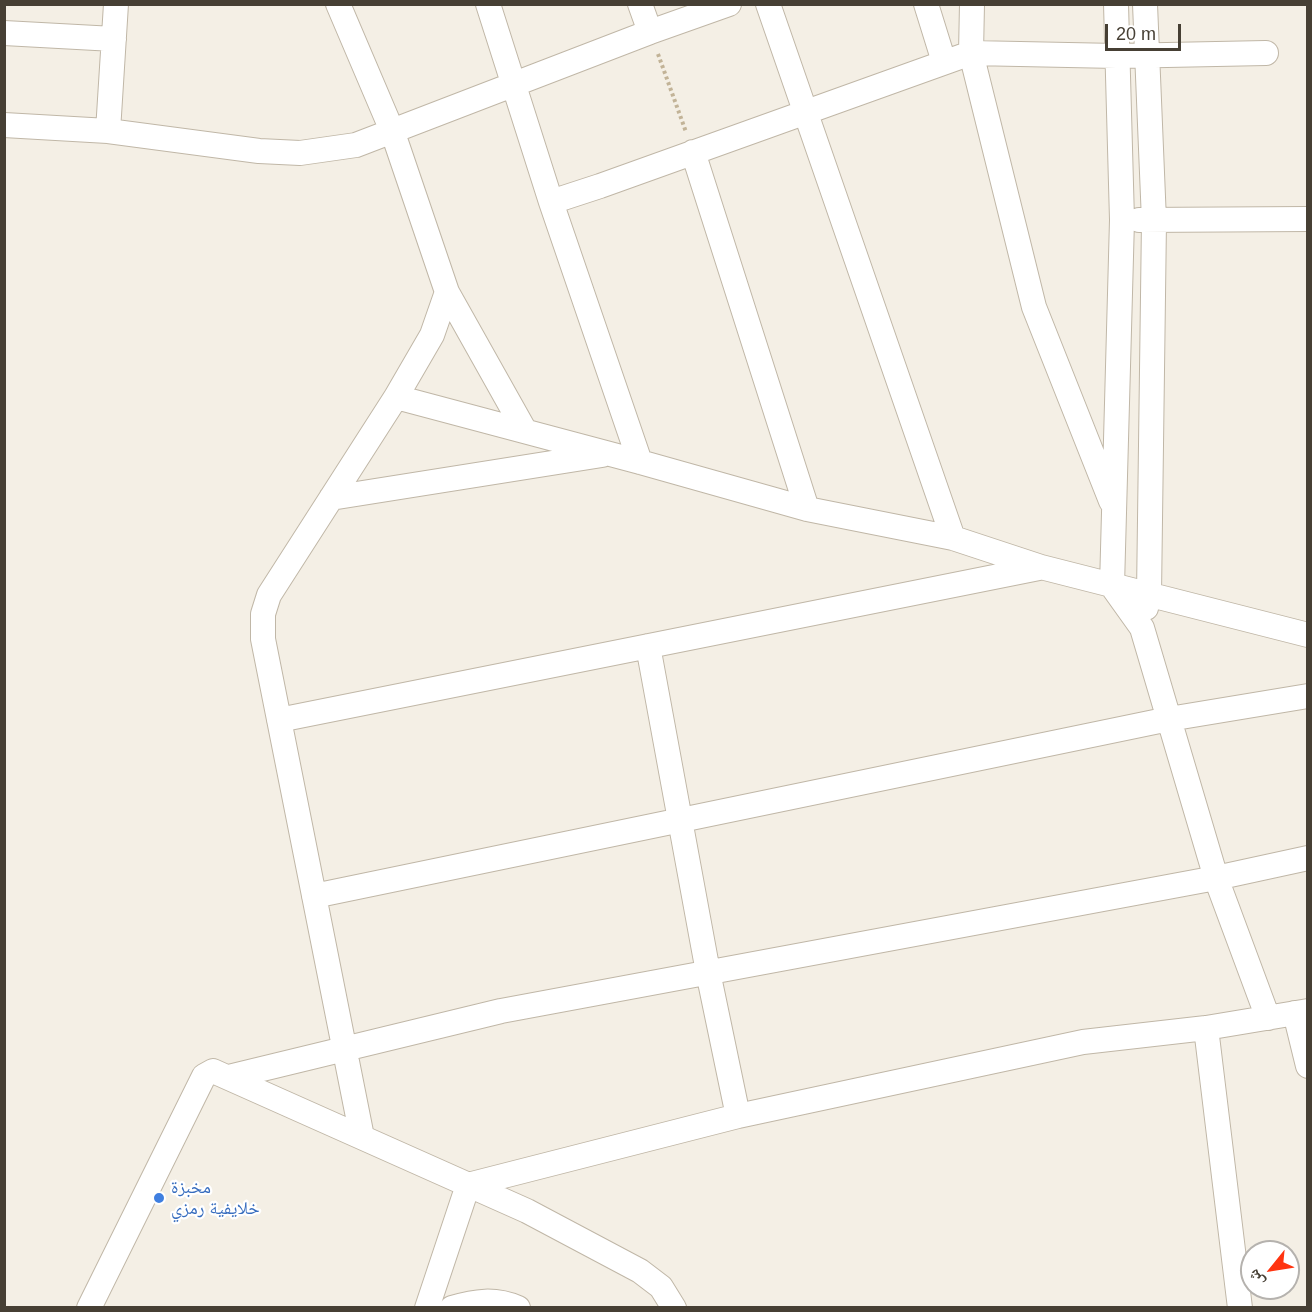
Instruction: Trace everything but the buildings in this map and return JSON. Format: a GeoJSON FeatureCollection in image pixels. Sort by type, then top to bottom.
{"type":"FeatureCollection","features":[{"type":"Feature","properties":{"kind":"street"},"geometry":{"type":"LineString","coordinates":[[108,131],[116,4]]}},
{"type":"Feature","properties":{"kind":"street"},"geometry":{"type":"LineString","coordinates":[[338,4],[393,133],[447,292],[525,431]]}},
{"type":"Feature","properties":{"kind":"street"},"geometry":{"type":"LineString","coordinates":[[488,4],[551,202],[640,462]]}},
{"type":"Feature","properties":{"kind":"street"},"geometry":{"type":"LineString","coordinates":[[640,4],[650,32]]}},
{"type":"Feature","properties":{"kind":"street"},"geometry":{"type":"LineString","coordinates":[[4,125],[108,131],[259,151],[300,153],[356,145],[393,133],[514,84],[729,4]]}},
{"type":"Feature","properties":{"kind":"street"},"geometry":{"type":"LineString","coordinates":[[768,4],[953,538]]}},
{"type":"Feature","properties":{"kind":"street"},"geometry":{"type":"LineString","coordinates":[[926,4],[944,62]]}},
{"type":"Feature","properties":{"kind":"street"},"geometry":{"type":"LineString","coordinates":[[972,4],[971,53],[1034,307],[1114,510]]}},
{"type":"Feature","properties":{"kind":"street"},"geometry":{"type":"LineString","coordinates":[[1116,4],[1122,219],[1112,586],[1142,628],[1216,878],[1268,1018]]}},
{"type":"Feature","properties":{"kind":"street"},"geometry":{"type":"LineString","coordinates":[[1142,628],[1149,594],[1154,221],[1145,4]]}},
{"type":"Feature","properties":{"kind":"street"},"geometry":{"type":"LineString","coordinates":[[4,33],[114,39]]}},
{"type":"Feature","properties":{"kind":"street"},"geometry":{"type":"LineString","coordinates":[[551,202],[971,53],[1117,56],[1266,53]]}},
{"type":"Feature","properties":{"kind":"street"},"geometry":{"type":"LineString","coordinates":[[693,152],[807,510]]}},
{"type":"Feature","properties":{"kind":"street"},"geometry":{"type":"LineString","coordinates":[[1122,219],[1154,221],[1308,219]]}},
{"type":"Feature","properties":{"kind":"street"},"geometry":{"type":"LineString","coordinates":[[362,1137],[263,639],[263,614],[268,596],[396,397],[432,335],[447,292]]}},
{"type":"Feature","properties":{"kind":"street"},"geometry":{"type":"LineString","coordinates":[[396,397],[640,462],[807,510],[953,538],[1041,567],[1308,635]]}},
{"type":"Feature","properties":{"kind":"street"},"geometry":{"type":"LineString","coordinates":[[331,498],[610,454]]}},
{"type":"Feature","properties":{"kind":"street"},"geometry":{"type":"LineString","coordinates":[[279,720],[1041,567]]}},
{"type":"Feature","properties":{"kind":"street"},"geometry":{"type":"LineString","coordinates":[[648,646],[708,972],[738,1116]]}},
{"type":"Feature","properties":{"kind":"street"},"geometry":{"type":"LineString","coordinates":[[314,896],[1169,719],[1308,696]]}},
{"type":"Feature","properties":{"kind":"street"},"geometry":{"type":"LineString","coordinates":[[229,1077],[501,1011],[1216,878],[1308,858]]}},
{"type":"Feature","properties":{"kind":"street"},"geometry":{"type":"LineString","coordinates":[[468,1185],[738,1116],[1083,1042],[1206,1028],[1301,1012],[1308,1066]]}},
{"type":"Feature","properties":{"kind":"street"},"geometry":{"type":"LineString","coordinates":[[1206,1028],[1240,1308]]}},
{"type":"Feature","properties":{"kind":"street"},"geometry":{"type":"LineString","coordinates":[[89,1308],[204,1076],[213,1071],[527,1211],[640,1271],[661,1287],[674,1308]]}},
{"type":"Feature","properties":{"kind":"street"},"geometry":{"type":"LineString","coordinates":[[427,1308],[468,1185]]}},
{"type":"Feature","properties":{"kind":"street"},"geometry":{"type":"LineString","coordinates":[[452,1308],[487,1300],[507,1303],[518,1308]]}},
{"type":"Feature","properties":{"kind":"path"},"geometry":{"type":"LineString","coordinates":[[650,32],[693,152]]}},
{"type":"Feature","properties":{"kind":"place","name":"مخبزة خلايفية رمزي"},"geometry":{"type":"Point","coordinates":[159,1198]}}]}
